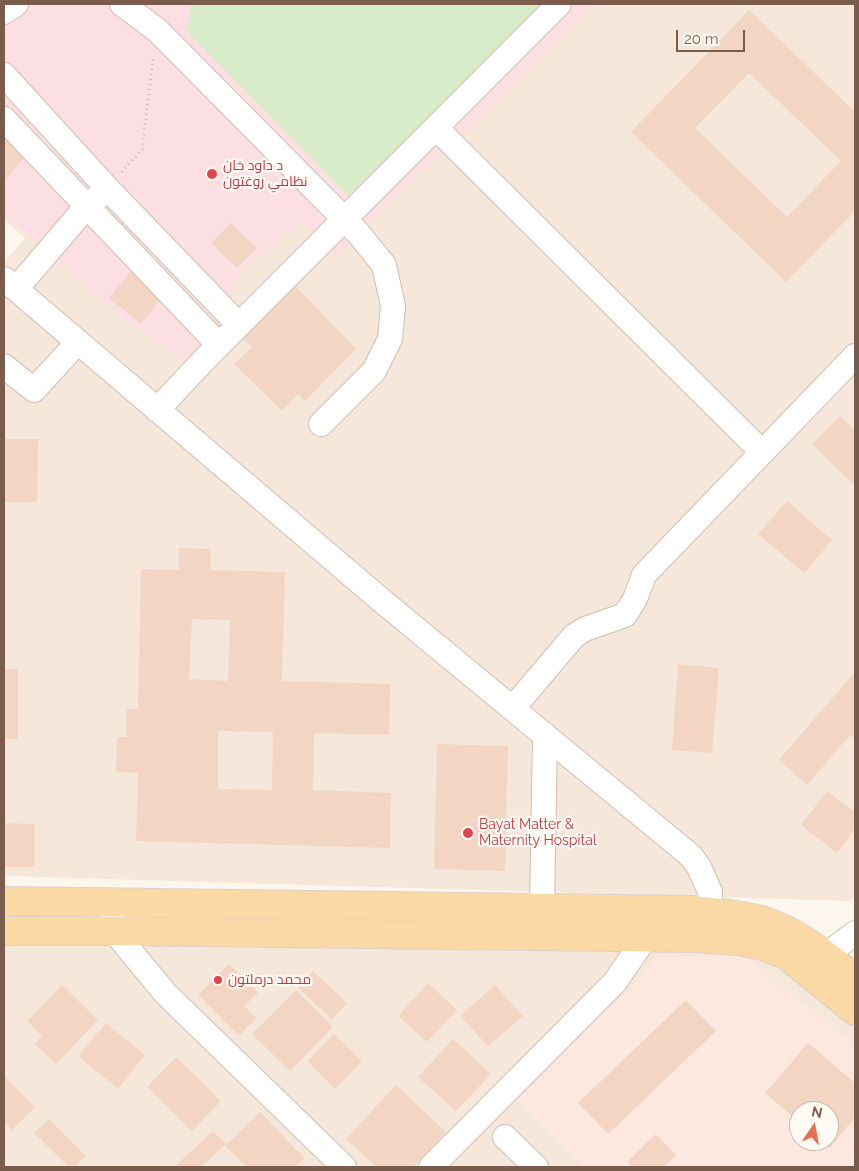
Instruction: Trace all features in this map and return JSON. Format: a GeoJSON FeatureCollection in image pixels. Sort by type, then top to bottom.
{"type":"FeatureCollection","features":[{"type":"Feature","properties":{"kind":"main road"},"geometry":{"type":"LineString","coordinates":[[4,901],[696,910],[762,920],[785,929],[826,955],[855,978]]}},
{"type":"Feature","properties":{"kind":"main road"},"geometry":{"type":"LineString","coordinates":[[4,931],[645,938],[739,941],[763,946],[786,955],[855,1010]]}},
{"type":"Feature","properties":{"kind":"street"},"geometry":{"type":"LineString","coordinates":[[4,12],[16,4]]}},
{"type":"Feature","properties":{"kind":"street"},"geometry":{"type":"LineString","coordinates":[[122,4],[157,30],[345,220],[384,265],[393,306],[390,339],[374,371],[321,424]]}},
{"type":"Feature","properties":{"kind":"street"},"geometry":{"type":"LineString","coordinates":[[157,410],[239,324],[559,4]]}},
{"type":"Feature","properties":{"kind":"street"},"geometry":{"type":"LineString","coordinates":[[4,74],[108,189],[239,324]]}},
{"type":"Feature","properties":{"kind":"street"},"geometry":{"type":"LineString","coordinates":[[4,119],[219,345]]}},
{"type":"Feature","properties":{"kind":"street"},"geometry":{"type":"LineString","coordinates":[[436,128],[762,452]]}},
{"type":"Feature","properties":{"kind":"street"},"geometry":{"type":"LineString","coordinates":[[108,189],[87,206],[10,284],[381,600],[692,856],[700,867],[710,892],[709,939]]}},
{"type":"Feature","properties":{"kind":"street"},"geometry":{"type":"LineString","coordinates":[[4,366],[34,390],[78,342]]}},
{"type":"Feature","properties":{"kind":"street"},"geometry":{"type":"LineString","coordinates":[[513,708],[574,636],[585,629],[625,615],[635,599],[644,575],[855,356]]}},
{"type":"Feature","properties":{"kind":"street"},"geometry":{"type":"LineString","coordinates":[[542,908],[545,734]]}},
{"type":"Feature","properties":{"kind":"street"},"geometry":{"type":"LineString","coordinates":[[112,902],[114,931],[165,993],[344,1167]]}},
{"type":"Feature","properties":{"kind":"street"},"geometry":{"type":"LineString","coordinates":[[826,955],[855,933]]}},
{"type":"Feature","properties":{"kind":"street"},"geometry":{"type":"LineString","coordinates":[[431,1167],[615,982],[645,938]]}},
{"type":"Feature","properties":{"kind":"street"},"geometry":{"type":"LineString","coordinates":[[505,1136],[536,1167]]}},
{"type":"Feature","properties":{"kind":"path"},"geometry":{"type":"LineString","coordinates":[[108,189],[142,149],[157,30]]}},
{"type":"Feature","properties":{"kind":"shaded area"},"geometry":{"type":"Polygon","coordinates":[[[4,4],[855,4],[855,895],[850,901],[4,876],[4,263],[25,238],[4,220],[4,4]]]}},
{"type":"Feature","properties":{"kind":"shaded area","name":"د داود خان نظامي روغتون"},"geometry":{"type":"Polygon","coordinates":[[[4,4],[594,4],[464,133],[358,233],[336,258],[302,222],[237,275],[223,350],[202,373],[116,312],[4,214],[4,4]]]}},
{"type":"Feature","properties":{"kind":"shaded area"},"geometry":{"type":"Polygon","coordinates":[[[4,931],[739,941],[855,1011],[855,1167],[4,1167],[4,931]]]}},
{"type":"Feature","properties":{"kind":"shaded area"},"geometry":{"type":"Polygon","coordinates":[[[746,956],[855,1046],[855,1167],[585,1167],[518,1100],[661,957],[746,956]]]}},
{"type":"Feature","properties":{"kind":"green space"},"geometry":{"type":"Polygon","coordinates":[[[191,4],[545,4],[348,196],[187,32],[191,4]]]}},
{"type":"Feature","properties":{"kind":"building"},"geometry":{"type":"Polygon","coordinates":[[[749,10],[855,112],[855,211],[786,282],[631,132],[749,10]],[[749,73],[695,128],[787,217],[841,161],[749,73]]]}},
{"type":"Feature","properties":{"kind":"building"},"geometry":{"type":"Polygon","coordinates":[[[4,136],[26,155],[4,182],[4,136]]]}},
{"type":"Feature","properties":{"kind":"building"},"geometry":{"type":"Polygon","coordinates":[[[231,223],[257,248],[237,268],[211,243],[231,223]]]}},
{"type":"Feature","properties":{"kind":"building"},"geometry":{"type":"Polygon","coordinates":[[[131,271],[162,297],[141,324],[109,298],[131,271]]]}},
{"type":"Feature","properties":{"kind":"building"},"geometry":{"type":"Polygon","coordinates":[[[288,278],[356,349],[305,401],[298,394],[282,411],[234,364],[252,347],[235,332],[288,278]]]}},
{"type":"Feature","properties":{"kind":"building"},"geometry":{"type":"Polygon","coordinates":[[[840,416],[855,430],[855,486],[812,444],[840,416]]]}},
{"type":"Feature","properties":{"kind":"building"},"geometry":{"type":"Polygon","coordinates":[[[4,439],[38,439],[37,502],[4,502],[4,439]]]}},
{"type":"Feature","properties":{"kind":"building"},"geometry":{"type":"Polygon","coordinates":[[[787,501],[832,540],[804,573],[758,534],[787,501]]]}},
{"type":"Feature","properties":{"kind":"building"},"geometry":{"type":"Polygon","coordinates":[[[179,548],[211,549],[211,570],[285,572],[282,681],[390,684],[389,735],[314,733],[313,790],[391,793],[390,848],[136,841],[138,773],[116,772],[117,737],[126,737],[127,709],[138,709],[141,569],[179,570],[179,548]],[[192,619],[189,679],[228,681],[230,620],[192,619]],[[218,731],[218,789],[272,790],[273,732],[218,731]]]}},
{"type":"Feature","properties":{"kind":"building"},"geometry":{"type":"Polygon","coordinates":[[[678,664],[719,668],[712,753],[672,750],[678,664]]]}},
{"type":"Feature","properties":{"kind":"building"},"geometry":{"type":"Polygon","coordinates":[[[4,669],[18,669],[18,739],[4,739],[4,669]]]}},
{"type":"Feature","properties":{"kind":"building"},"geometry":{"type":"Polygon","coordinates":[[[855,672],[855,739],[850,735],[807,785],[779,760],[855,672]]]}},
{"type":"Feature","properties":{"kind":"building"},"geometry":{"type":"Polygon","coordinates":[[[437,744],[508,746],[505,871],[434,869],[437,744]]]}},
{"type":"Feature","properties":{"kind":"building"},"geometry":{"type":"Polygon","coordinates":[[[827,791],[855,812],[855,829],[837,853],[801,825],[827,791]]]}},
{"type":"Feature","properties":{"kind":"building"},"geometry":{"type":"Polygon","coordinates":[[[4,823],[35,824],[35,867],[4,867],[4,823]]]}},
{"type":"Feature","properties":{"kind":"building"},"geometry":{"type":"Polygon","coordinates":[[[229,964],[258,993],[244,1006],[256,1018],[239,1036],[198,995],[229,964]]]}},
{"type":"Feature","properties":{"kind":"building"},"geometry":{"type":"Polygon","coordinates":[[[313,971],[347,1003],[332,1019],[297,987],[313,971]]]}},
{"type":"Feature","properties":{"kind":"building"},"geometry":{"type":"Polygon","coordinates":[[[428,983],[457,1010],[427,1042],[398,1016],[428,983]]]}},
{"type":"Feature","properties":{"kind":"building"},"geometry":{"type":"Polygon","coordinates":[[[62,985],[98,1020],[56,1064],[35,1044],[42,1036],[27,1021],[62,985]]]}},
{"type":"Feature","properties":{"kind":"building"},"geometry":{"type":"Polygon","coordinates":[[[495,985],[523,1016],[488,1046],[460,1016],[495,985]]]}},
{"type":"Feature","properties":{"kind":"building"},"geometry":{"type":"Polygon","coordinates":[[[296,990],[333,1027],[290,1071],[252,1034],[296,990]]]}},
{"type":"Feature","properties":{"kind":"building"},"geometry":{"type":"Polygon","coordinates":[[[686,1000],[716,1031],[608,1134],[578,1103],[686,1000]]]}},
{"type":"Feature","properties":{"kind":"building"},"geometry":{"type":"Polygon","coordinates":[[[106,1023],[145,1055],[118,1089],[78,1056],[106,1023]]]}},
{"type":"Feature","properties":{"kind":"building"},"geometry":{"type":"Polygon","coordinates":[[[334,1034],[362,1061],[335,1089],[307,1061],[334,1034]]]}},
{"type":"Feature","properties":{"kind":"building"},"geometry":{"type":"Polygon","coordinates":[[[453,1039],[491,1074],[456,1111],[418,1077],[453,1039]]]}},
{"type":"Feature","properties":{"kind":"building"},"geometry":{"type":"Polygon","coordinates":[[[808,1043],[855,1083],[855,1117],[839,1137],[839,1101],[789,1101],[789,1113],[765,1093],[808,1043]]]}},
{"type":"Feature","properties":{"kind":"building"},"geometry":{"type":"Polygon","coordinates":[[[176,1057],[221,1101],[192,1131],[147,1087],[176,1057]]]}},
{"type":"Feature","properties":{"kind":"building"},"geometry":{"type":"Polygon","coordinates":[[[4,1076],[35,1107],[12,1130],[4,1122],[4,1076]]]}},
{"type":"Feature","properties":{"kind":"building"},"geometry":{"type":"Polygon","coordinates":[[[396,1085],[446,1132],[413,1167],[377,1167],[346,1139],[396,1085]]]}},
{"type":"Feature","properties":{"kind":"building"},"geometry":{"type":"Polygon","coordinates":[[[260,1112],[304,1158],[295,1167],[247,1167],[225,1146],[260,1112]]]}},
{"type":"Feature","properties":{"kind":"building"},"geometry":{"type":"Polygon","coordinates":[[[49,1119],[86,1156],[74,1167],[69,1167],[34,1133],[49,1119]]]}},
{"type":"Feature","properties":{"kind":"building"},"geometry":{"type":"Polygon","coordinates":[[[213,1131],[226,1144],[201,1167],[174,1167],[213,1131]]]}},
{"type":"Feature","properties":{"kind":"building"},"geometry":{"type":"Polygon","coordinates":[[[656,1134],[676,1155],[663,1167],[632,1167],[627,1162],[656,1134]]]}},
{"type":"Feature","properties":{"kind":"place","name":"د داود خان نظامي روغتون"},"geometry":{"type":"Point","coordinates":[212,174]}},
{"type":"Feature","properties":{"kind":"place","name":"Bayat Matter & Maternity Hospital"},"geometry":{"type":"Point","coordinates":[468,833]}},
{"type":"Feature","properties":{"kind":"place","name":"محمد درملتون"},"geometry":{"type":"Point","coordinates":[218,980]}}]}
